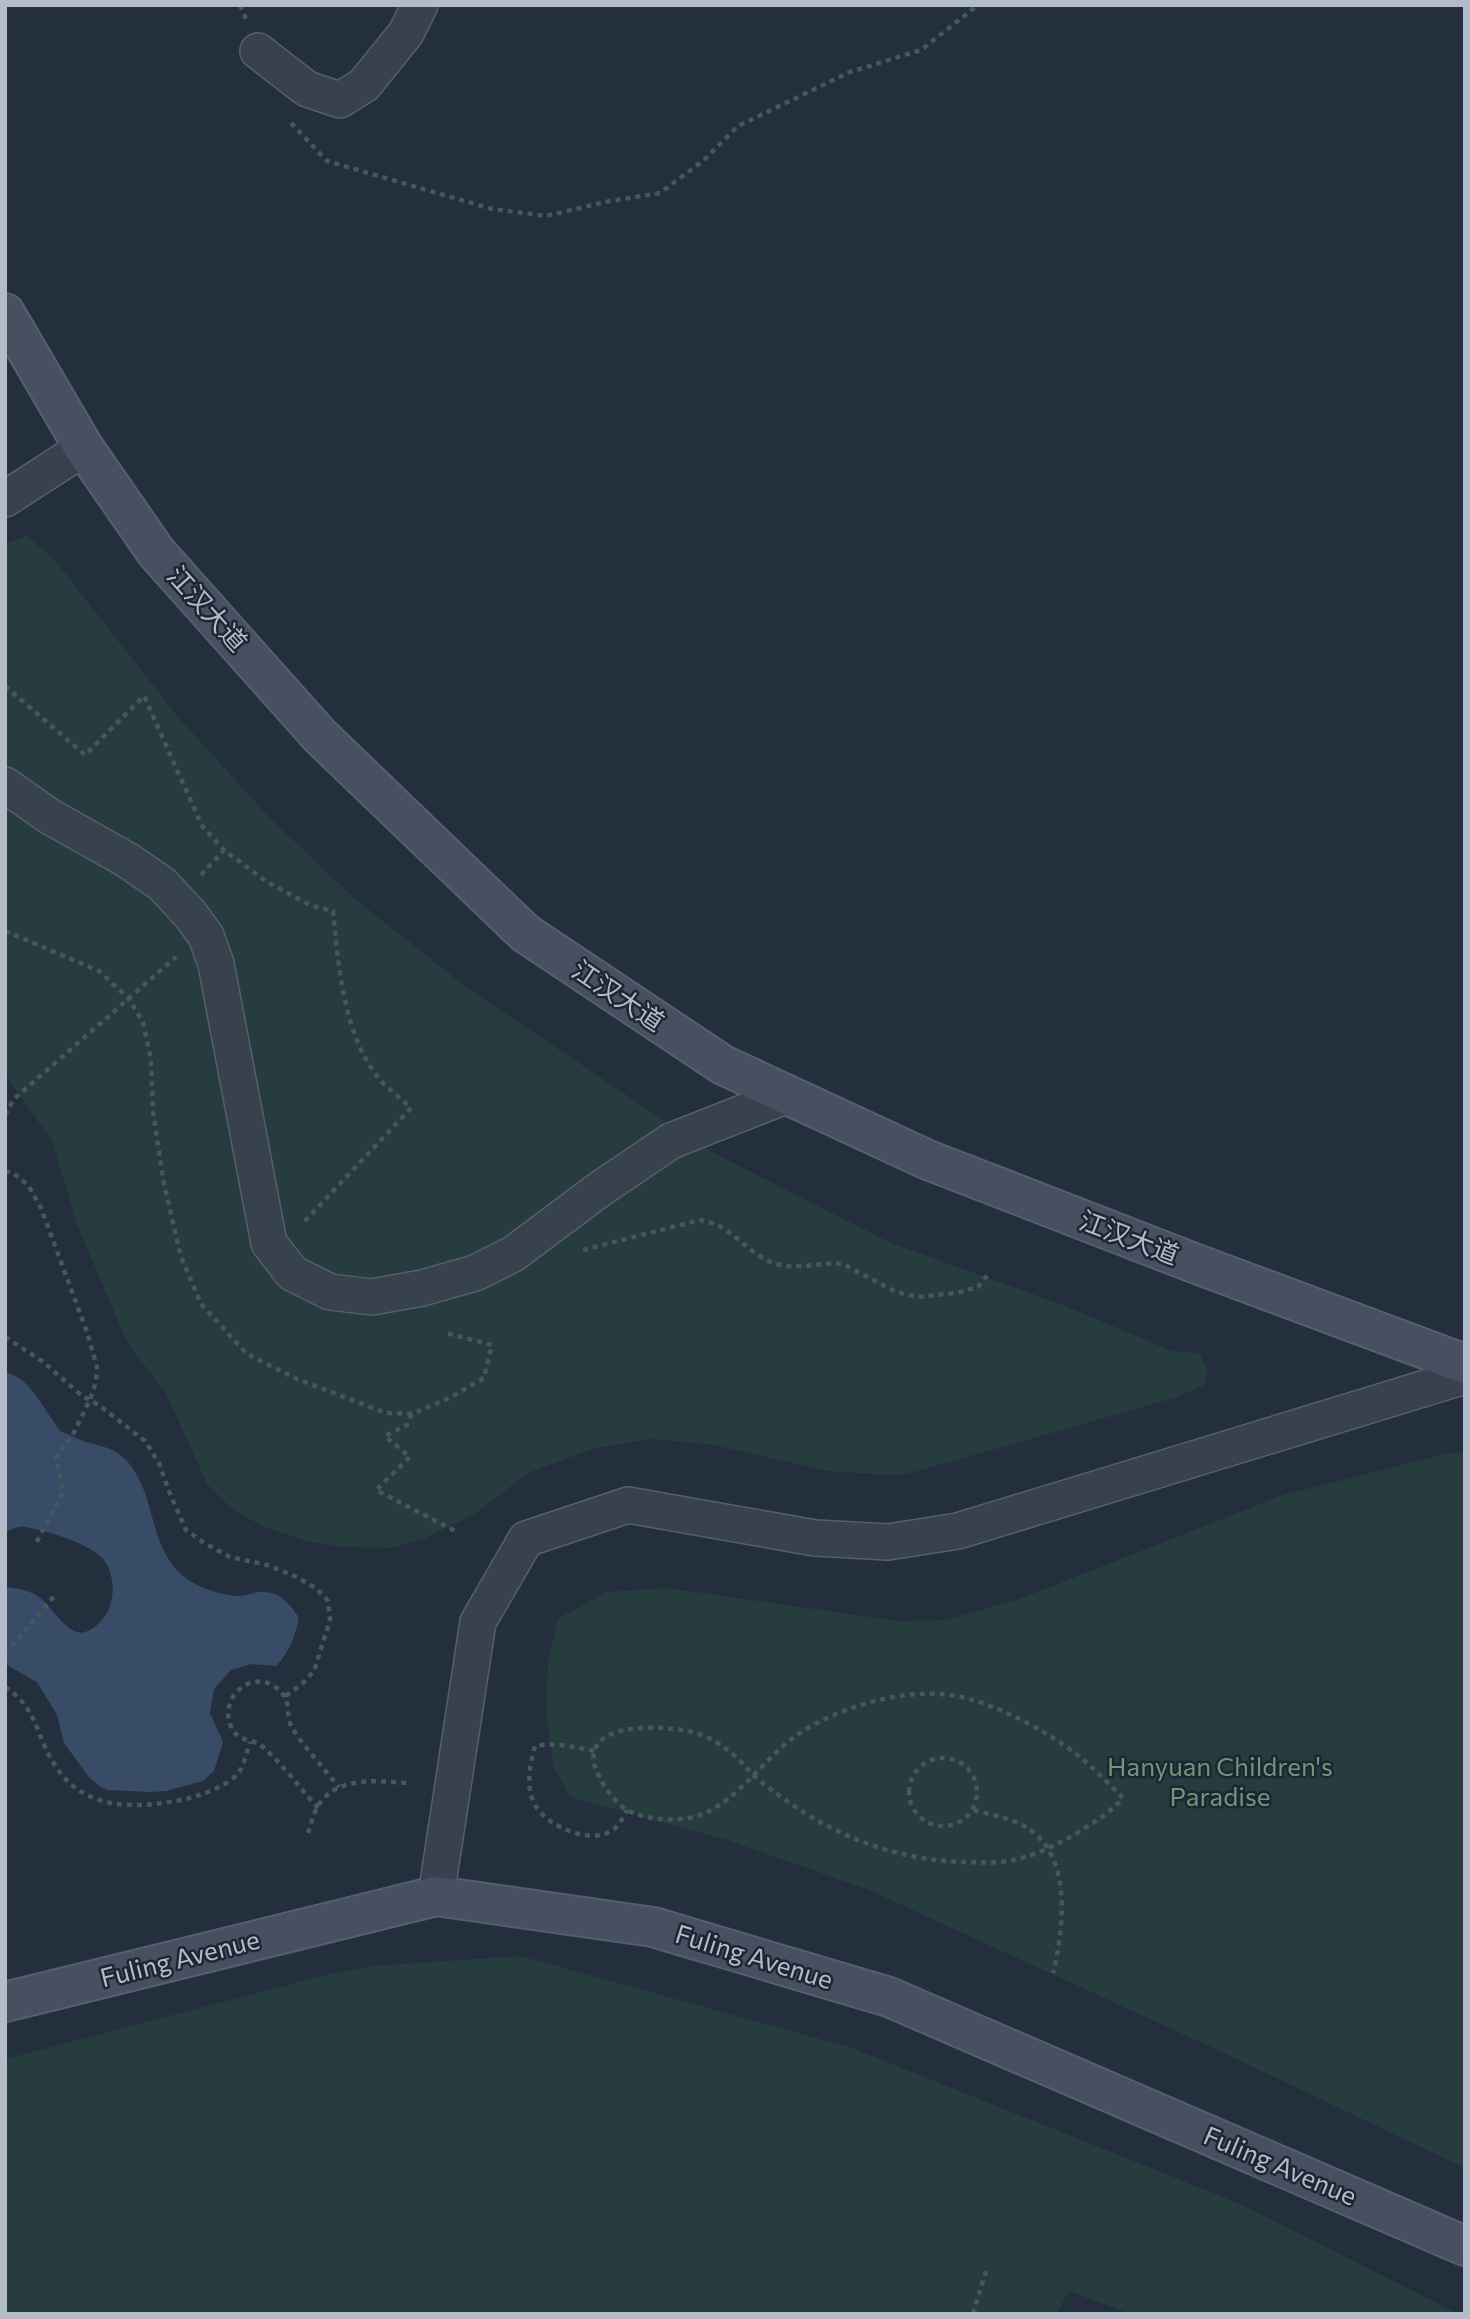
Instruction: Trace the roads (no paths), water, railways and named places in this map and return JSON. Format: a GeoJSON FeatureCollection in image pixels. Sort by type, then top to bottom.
{"type":"FeatureCollection","features":[{"type":"Feature","properties":{"kind":"main road","name":"江汉大道"},"geometry":{"type":"LineString","coordinates":[[5,313],[84,449],[156,552],[320,736],[525,933],[723,1065],[928,1160],[1465,1364]]}},
{"type":"Feature","properties":{"kind":"main road","name":"Fuling Avenue"},"geometry":{"type":"LineString","coordinates":[[5,2002],[436,1896],[653,1927],[888,1997],[1465,2246]]}},
{"type":"Feature","properties":{"kind":"street"},"geometry":{"type":"LineString","coordinates":[[258,51],[307,89],[340,100],[364,85],[406,33],[420,5]]}},
{"type":"Feature","properties":{"kind":"street"},"geometry":{"type":"LineString","coordinates":[[5,499],[84,449]]}},
{"type":"Feature","properties":{"kind":"street"},"geometry":{"type":"LineString","coordinates":[[5,785],[49,816],[127,860],[162,884],[206,936],[216,964],[269,1243],[292,1273],[330,1292],[372,1297],[422,1289],[475,1273],[513,1254],[600,1189],[671,1141],[788,1095]]}},
{"type":"Feature","properties":{"kind":"street"},"geometry":{"type":"LineString","coordinates":[[436,1896],[478,1622],[526,1539],[628,1505],[816,1538],[888,1542],[958,1531],[1465,1376]]}},
{"type":"Feature","properties":{"kind":"water"},"geometry":{"type":"Polygon","coordinates":[[[5,1372],[27,1385],[61,1431],[115,1451],[128,1462],[138,1476],[165,1553],[174,1567],[187,1579],[218,1593],[240,1596],[260,1592],[275,1594],[288,1604],[299,1618],[291,1644],[276,1666],[251,1664],[231,1670],[214,1689],[210,1713],[223,1742],[214,1771],[203,1781],[166,1791],[150,1792],[108,1790],[99,1786],[88,1776],[64,1743],[57,1715],[37,1682],[5,1664],[5,1587],[36,1595],[66,1625],[78,1632],[92,1629],[104,1618],[111,1605],[113,1590],[111,1574],[105,1561],[85,1546],[25,1527],[5,1533],[5,1372]]]}},
{"type":"Feature","properties":{"kind":"park label","name":"Hanyuan Children's Paradise"},"geometry":{"type":"Point","coordinates":[1220,1782]}}]}
